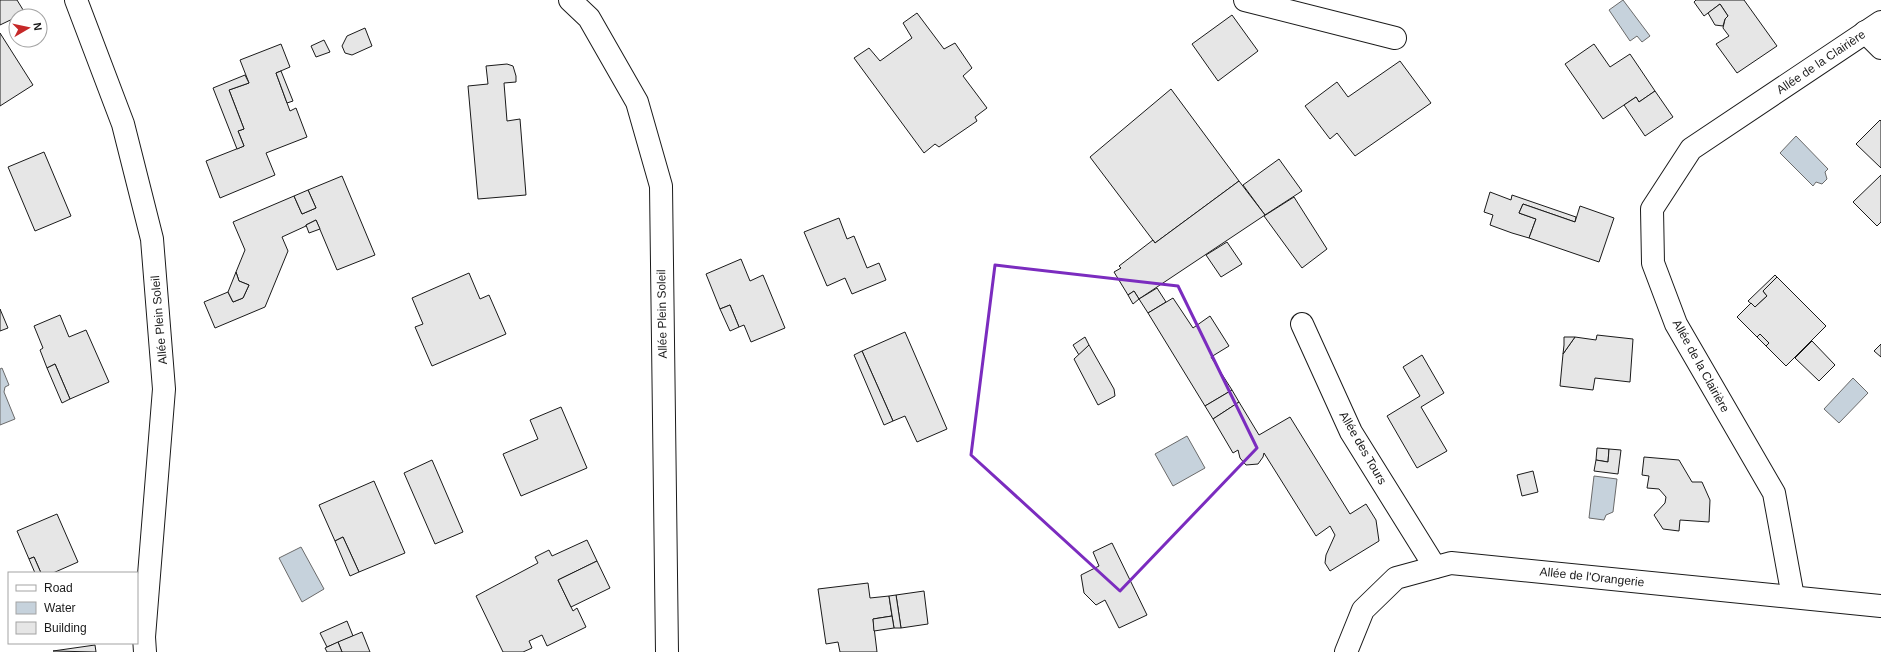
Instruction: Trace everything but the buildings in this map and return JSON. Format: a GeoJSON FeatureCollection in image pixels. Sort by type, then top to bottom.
{"type":"FeatureCollection","features":[{"type":"Feature","properties":{"kind":"street","name":"Allée Plein Soleil"},"geometry":{"type":"LineString","coordinates":[[76,0],[123,124],[152,239],[164,389],[144,637],[145,652]]}},
{"type":"Feature","properties":{"kind":"street","name":"Allée Plein Soleil"},"geometry":{"type":"LineString","coordinates":[[570,0],[589,18],[637,102],[661,186],[667,652]]}},
{"type":"Feature","properties":{"kind":"street"},"geometry":{"type":"LineString","coordinates":[[1245,0],[1395,38]]}},
{"type":"Feature","properties":{"kind":"street"},"geometry":{"type":"LineString","coordinates":[[1873,27],[1881,48]]}},
{"type":"Feature","properties":{"kind":"street","name":"Allée de la Clairière"},"geometry":{"type":"LineString","coordinates":[[1793,597],[1774,493],[1676,324],[1653,263],[1652,209],[1691,149],[1873,27]]}},
{"type":"Feature","properties":{"kind":"street","name":"Allée des Tours"},"geometry":{"type":"LineString","coordinates":[[1302,324],[1351,432],[1435,567]]}},
{"type":"Feature","properties":{"kind":"street","name":"Allée de l'Orangerie"},"geometry":{"type":"LineString","coordinates":[[1346,652],[1363,610],[1396,578],[1451,563],[1881,606]]}},
{"type":"Feature","properties":{"kind":"highlighted area"},"geometry":{"type":"Polygon","coordinates":[[[995,265],[1178,286],[1257,448],[1120,591],[971,455],[995,265]]]}},
{"type":"Feature","properties":{"kind":"water"},"geometry":{"type":"Polygon","coordinates":[[[1623,0],[1650,36],[1642,42],[1637,36],[1630,41],[1609,10],[1623,0]]]}},
{"type":"Feature","properties":{"kind":"water"},"geometry":{"type":"Polygon","coordinates":[[[1796,136],[1828,169],[1825,172],[1827,179],[1822,184],[1816,182],[1813,186],[1780,153],[1796,136]]]}},
{"type":"Feature","properties":{"kind":"water"},"geometry":{"type":"Polygon","coordinates":[[[2,368],[9,385],[5,387],[4,392],[15,419],[0,425],[0,369],[2,368]]]}},
{"type":"Feature","properties":{"kind":"water"},"geometry":{"type":"Polygon","coordinates":[[[1853,378],[1868,393],[1839,423],[1824,409],[1853,378]]]}},
{"type":"Feature","properties":{"kind":"water"},"geometry":{"type":"Polygon","coordinates":[[[1187,436],[1205,468],[1173,486],[1155,454],[1187,436]]]}},
{"type":"Feature","properties":{"kind":"water"},"geometry":{"type":"Polygon","coordinates":[[[1594,476],[1617,479],[1613,512],[1606,515],[1604,520],[1589,518],[1594,476]]]}},
{"type":"Feature","properties":{"kind":"water"},"geometry":{"type":"Polygon","coordinates":[[[301,547],[324,589],[302,602],[279,558],[301,547]]]}}]}
